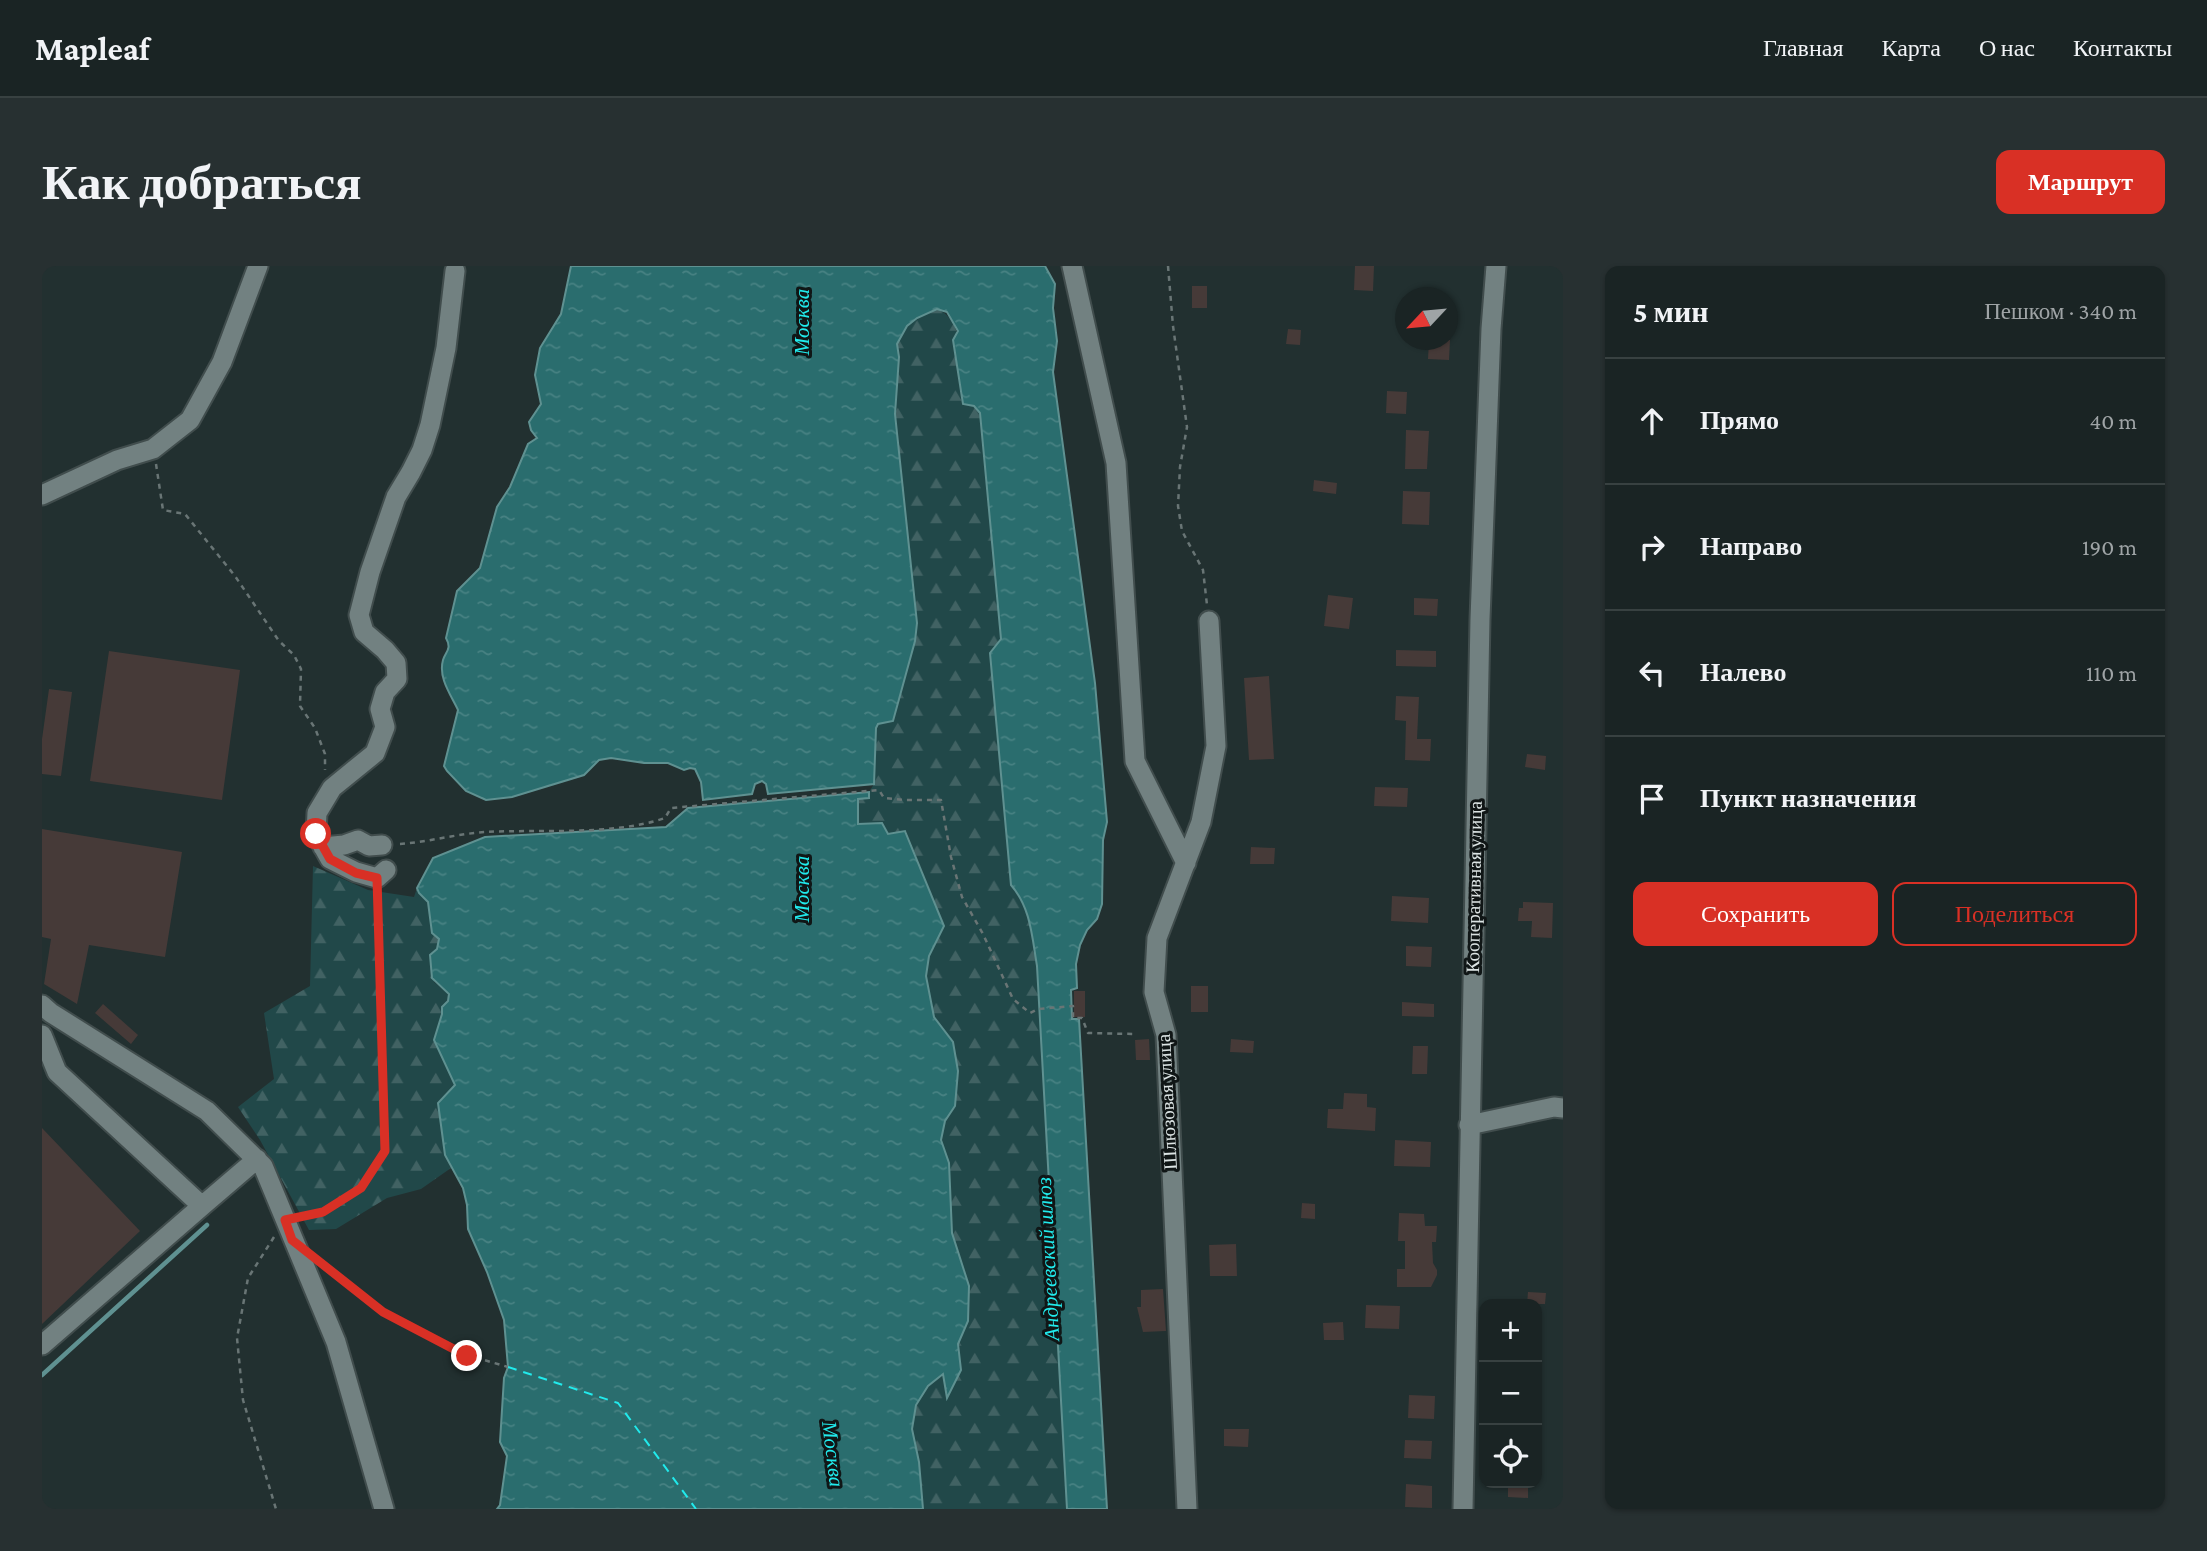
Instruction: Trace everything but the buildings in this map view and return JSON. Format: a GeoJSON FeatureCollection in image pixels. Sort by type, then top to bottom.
{"type":"FeatureCollection","features":[{"type":"Feature","properties":{"kind":"street"},"geometry":{"type":"LineString","coordinates":[[42,495],[117,460],[153,449],[190,420],[222,362],[258,266]]}},
{"type":"Feature","properties":{"kind":"street"},"geometry":{"type":"LineString","coordinates":[[1072,266],[1116,463],[1135,761],[1186,863]]}},
{"type":"Feature","properties":{"kind":"street","name":"Кооперативная улица"},"geometry":{"type":"LineString","coordinates":[[1463,1509],[1481,605],[1491,328],[1496,266]]}},
{"type":"Feature","properties":{"kind":"street"},"geometry":{"type":"LineString","coordinates":[[382,874],[356,873],[330,859],[316,834],[317,813],[332,789],[375,752],[385,727],[380,709],[385,692],[397,679],[396,663],[364,632],[359,615],[370,572],[396,497],[422,450],[446,348],[456,270]]}},
{"type":"Feature","properties":{"kind":"street","name":"Шлюзовая улица"},"geometry":{"type":"LineString","coordinates":[[1186,1509],[1166,1035],[1153,992],[1157,938],[1201,822],[1216,746],[1209,621]]}},
{"type":"Feature","properties":{"kind":"street"},"geometry":{"type":"LineString","coordinates":[[323,847],[344,845],[358,840],[369,846],[391,846]]}},
{"type":"Feature","properties":{"kind":"street"},"geometry":{"type":"LineString","coordinates":[[42,1005],[207,1111],[263,1166],[335,1342],[384,1509]]}},
{"type":"Feature","properties":{"kind":"street"},"geometry":{"type":"LineString","coordinates":[[42,1035],[57,1072],[202,1206]]}},
{"type":"Feature","properties":{"kind":"street"},"geometry":{"type":"LineString","coordinates":[[1469,1125],[1554,1107],[1563,1108]]}},
{"type":"Feature","properties":{"kind":"street"},"geometry":{"type":"LineString","coordinates":[[42,1345],[257,1159]]}},
{"type":"Feature","properties":{"kind":"path"},"geometry":{"type":"LineString","coordinates":[[1168,266],[1187,427],[1180,467],[1178,506],[1182,531],[1202,570],[1209,621]]}},
{"type":"Feature","properties":{"kind":"path"},"geometry":{"type":"LineString","coordinates":[[153,449],[163,510],[185,514],[235,576],[279,641],[294,655],[300,670],[300,706],[315,728],[325,754],[325,780],[332,789]]}},
{"type":"Feature","properties":{"kind":"path"},"geometry":{"type":"LineString","coordinates":[[391,846],[482,832],[648,824],[665,818],[671,808],[879,790],[884,798],[941,800],[951,857],[962,897],[1013,999],[1030,1013],[1038,1009],[1073,1006],[1073,1018],[1082,1018],[1088,1033],[1134,1034]]}},
{"type":"Feature","properties":{"kind":"path"},"geometry":{"type":"LineString","coordinates":[[391,846],[405,843]]}},
{"type":"Feature","properties":{"kind":"path"},"geometry":{"type":"LineString","coordinates":[[276,1509],[243,1400],[237,1338],[248,1278],[285,1220],[323,1212],[361,1188],[385,1151],[382,874]]}},
{"type":"Feature","properties":{"kind":"path"},"geometry":{"type":"LineString","coordinates":[[321,1263],[383,1312],[467,1356],[508,1367]]}},
{"type":"Feature","properties":{"kind":"green space"},"geometry":{"type":"Polygon","coordinates":[[[937,309],[947,315],[958,337],[964,404],[974,406],[980,413],[1001,639],[990,654],[1011,885],[1027,913],[1037,966],[1067,1509],[923,1509],[919,1462],[912,1429],[916,1405],[928,1386],[944,1374],[947,1396],[961,1370],[958,1344],[968,1321],[969,1286],[952,1233],[949,1163],[941,1140],[945,1121],[955,1106],[953,1042],[934,1017],[926,976],[929,957],[944,925],[906,831],[887,834],[858,825],[858,799],[869,798],[874,784],[876,728],[878,724],[893,721],[915,641],[917,623],[895,414],[899,358],[897,344],[907,326],[937,309]]]}},
{"type":"Feature","properties":{"kind":"green space"},"geometry":{"type":"Polygon","coordinates":[[[313,866],[368,890],[414,897],[417,888],[428,902],[432,933],[439,939],[434,982],[449,994],[449,1001],[442,1007],[434,1040],[455,1085],[445,1155],[451,1168],[421,1189],[387,1198],[336,1229],[309,1230],[260,1140],[238,1107],[274,1079],[264,1013],[310,986],[313,866]]]}},
{"type":"Feature","properties":{"kind":"water","name":"Москва"},"geometry":{"type":"Polygon","coordinates":[[[571,266],[1045,266],[1055,284],[1053,308],[1057,341],[1053,372],[1095,683],[1107,822],[1103,840],[1102,904],[1097,919],[1087,930],[1080,945],[1076,964],[1077,988],[1071,990],[1072,1019],[1079,1019],[1107,1509],[1067,1509],[1037,966],[1027,913],[1011,885],[990,653],[1001,639],[980,413],[974,406],[963,404],[953,340],[958,331],[947,312],[937,309],[907,326],[897,344],[899,357],[895,414],[917,623],[915,641],[893,721],[878,724],[876,728],[874,784],[768,794],[766,784],[762,781],[755,784],[752,794],[703,800],[701,782],[695,769],[684,770],[668,763],[611,758],[599,760],[584,775],[512,797],[486,800],[466,791],[444,766],[458,710],[442,673],[448,647],[446,638],[457,591],[480,568],[497,507],[510,487],[528,444],[537,438],[529,422],[541,404],[535,375],[540,348],[561,314],[571,266]]]}},
{"type":"Feature","properties":{"kind":"water","name":"Москва"},"geometry":{"type":"Polygon","coordinates":[[[869,792],[869,798],[858,799],[858,824],[882,823],[888,834],[905,831],[944,926],[929,956],[926,976],[934,1017],[953,1042],[958,1071],[955,1106],[945,1121],[941,1140],[949,1163],[952,1233],[969,1286],[968,1321],[958,1344],[961,1370],[947,1398],[943,1374],[928,1386],[916,1405],[912,1429],[919,1462],[923,1509],[497,1509],[500,1505],[507,1456],[500,1442],[504,1378],[508,1367],[504,1320],[468,1229],[463,1188],[445,1155],[438,1103],[455,1085],[434,1040],[442,1007],[448,1001],[449,994],[432,978],[430,955],[437,949],[439,939],[432,933],[428,902],[417,888],[433,858],[485,837],[666,827],[688,808],[869,792]]]}},
{"type":"Feature","properties":{"kind":"waterway"},"geometry":{"type":"LineString","coordinates":[[42,1375],[207,1225]]}},
{"type":"Feature","properties":{"kind":"ferry route"},"geometry":{"type":"LineString","coordinates":[[508,1367],[618,1403],[696,1509]]}},
{"type":"Feature","properties":{"kind":"route"},"geometry":{"type":"LineString","coordinates":[[316,834],[330,859],[356,873],[377,878],[385,1151],[361,1188],[323,1212],[285,1220],[292,1240],[383,1312],[467,1356]]}},
{"type":"Feature","properties":{"kind":"water label","name":"Андреевский шлюз"},"geometry":{"type":"Point","coordinates":[1048,1259]}}]}
